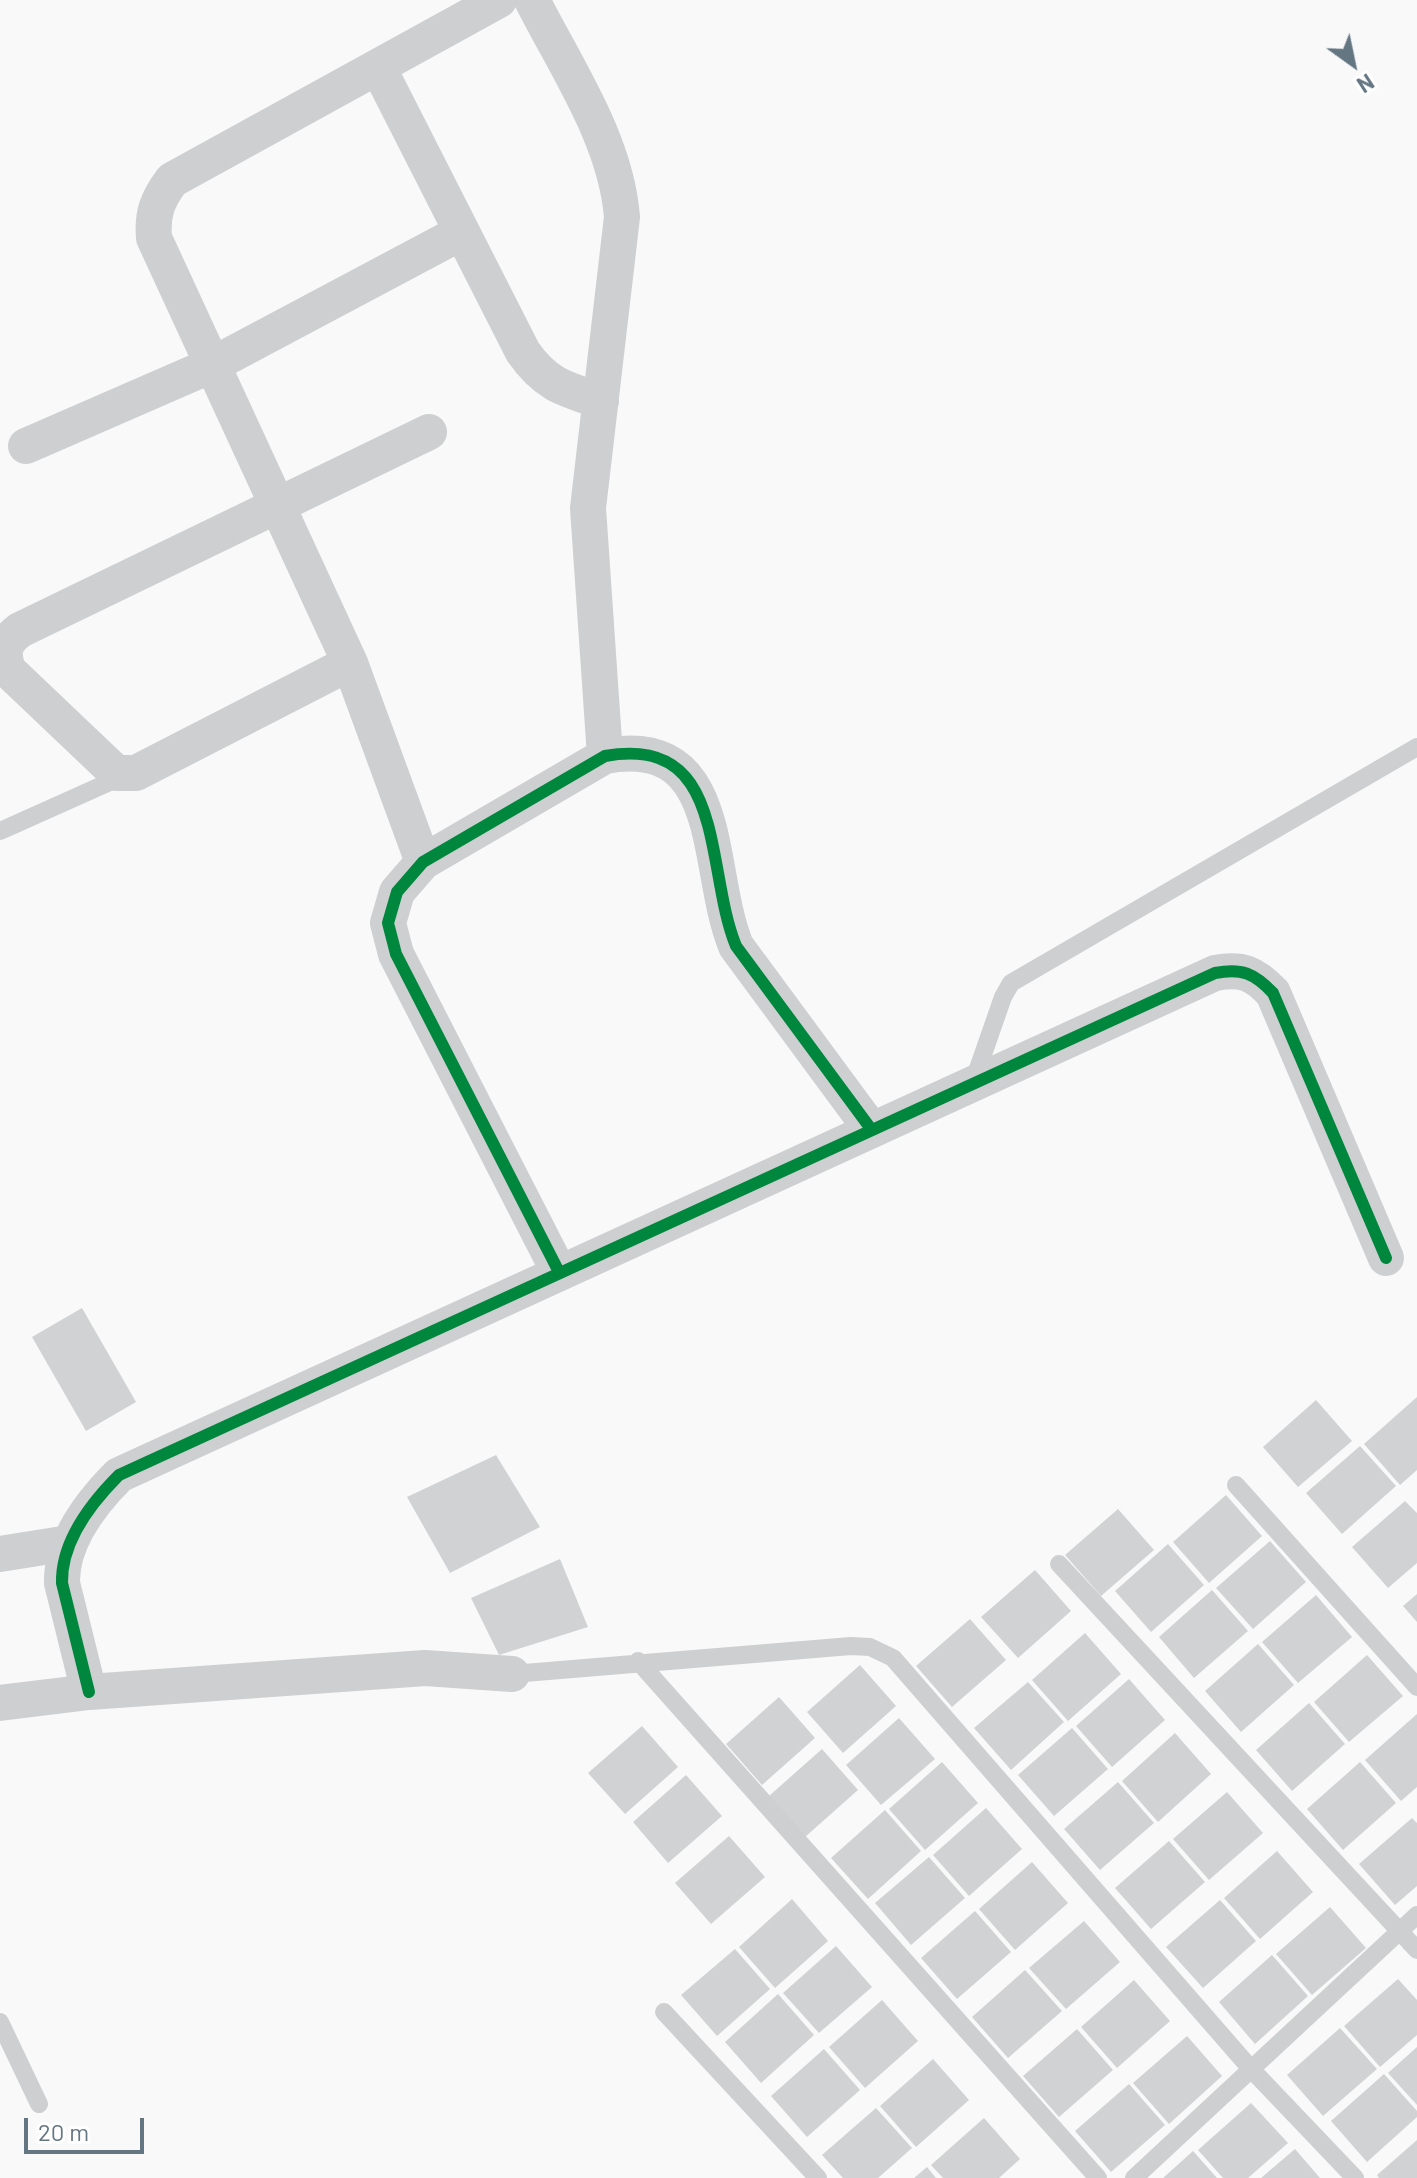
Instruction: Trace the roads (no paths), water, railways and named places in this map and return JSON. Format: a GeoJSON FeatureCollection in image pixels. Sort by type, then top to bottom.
{"type":"FeatureCollection","features":[{"type":"Feature","properties":{"kind":"street"},"geometry":{"type":"LineString","coordinates":[[423,862],[350,663],[154,238],[152,218],[158,198],[172,180],[499,0]]}},
{"type":"Feature","properties":{"kind":"street"},"geometry":{"type":"LineString","coordinates":[[532,0],[605,145],[620,190],[622,217],[588,536],[605,756]]}},
{"type":"Feature","properties":{"kind":"street"},"geometry":{"type":"LineString","coordinates":[[378,67],[538,374],[558,386],[601,401]]}},
{"type":"Feature","properties":{"kind":"street"},"geometry":{"type":"LineString","coordinates":[[26,446],[212,365],[462,232]]}},
{"type":"Feature","properties":{"kind":"street"},"geometry":{"type":"LineString","coordinates":[[350,663],[126,775],[110,767],[8,670],[3,654],[7,639],[429,432]]}},
{"type":"Feature","properties":{"kind":"street"},"geometry":{"type":"LineString","coordinates":[[559,1272],[396,954],[388,923],[397,892],[423,862],[605,756],[632,752],[664,757],[688,776],[703,801],[726,922],[736,946],[871,1129]]}},
{"type":"Feature","properties":{"kind":"street"},"geometry":{"type":"LineString","coordinates":[[89,1692],[62,1583],[61,1565],[69,1543],[102,1492],[119,1475],[143,1461],[1215,973],[1238,969],[1257,976],[1273,993],[1386,1258]]}},
{"type":"Feature","properties":{"kind":"street"},"geometry":{"type":"LineString","coordinates":[[0,1554],[69,1543]]}},
{"type":"Feature","properties":{"kind":"street"},"geometry":{"type":"LineString","coordinates":[[0,1703],[89,1692],[425,1668],[512,1674]]}},
{"type":"Feature","properties":{"kind":"lane"},"geometry":{"type":"LineString","coordinates":[[973,1083],[1003,997],[1011,983],[1417,747]]}},
{"type":"Feature","properties":{"kind":"lane"},"geometry":{"type":"LineString","coordinates":[[0,831],[126,775]]}},
{"type":"Feature","properties":{"kind":"lane"},"geometry":{"type":"LineString","coordinates":[[1236,1485],[1417,1687]]}},
{"type":"Feature","properties":{"kind":"lane"},"geometry":{"type":"LineString","coordinates":[[1059,1564],[1417,1950]]}},
{"type":"Feature","properties":{"kind":"lane"},"geometry":{"type":"LineString","coordinates":[[512,1674],[638,1661],[851,1646],[870,1647],[893,1658],[1251,2069],[1355,2178]]}},
{"type":"Feature","properties":{"kind":"lane"},"geometry":{"type":"LineString","coordinates":[[638,1661],[1098,2178]]}},
{"type":"Feature","properties":{"kind":"lane"},"geometry":{"type":"LineString","coordinates":[[1134,2178],[1417,1915]]}},
{"type":"Feature","properties":{"kind":"lane"},"geometry":{"type":"LineString","coordinates":[[664,2012],[818,2178]]}},
{"type":"Feature","properties":{"kind":"lane"},"geometry":{"type":"LineString","coordinates":[[0,2022],[39,2104]]}}]}
